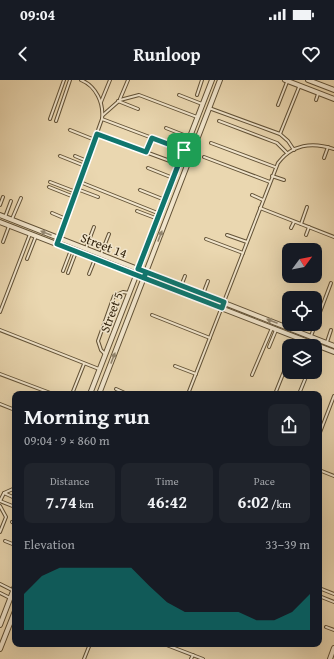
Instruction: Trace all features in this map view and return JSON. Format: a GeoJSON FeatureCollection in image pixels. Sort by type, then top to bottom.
{"type":"FeatureCollection","features":[{"type":"Feature","properties":{"kind":"street","name":"Street 5"},"geometry":{"type":"LineString","coordinates":[[91,391],[212,80]]}},
{"type":"Feature","properties":{"kind":"street","name":"Street 5"},"geometry":{"type":"LineString","coordinates":[[100,391],[220,80]]}},
{"type":"Feature","properties":{"kind":"street"},"geometry":{"type":"LineString","coordinates":[[286,80],[334,99]]}},
{"type":"Feature","properties":{"kind":"street"},"geometry":{"type":"LineString","coordinates":[[308,80],[334,90]]}},
{"type":"Feature","properties":{"kind":"street","name":"Street 14"},"geometry":{"type":"LineString","coordinates":[[2,216],[181,286],[282,322]]}},
{"type":"Feature","properties":{"kind":"street","name":"Street 14"},"geometry":{"type":"LineString","coordinates":[[0,222],[298,338]]}},
{"type":"Feature","properties":{"kind":"street","name":"Street 14"},"geometry":{"type":"LineString","coordinates":[[302,331],[334,346]]}},
{"type":"Feature","properties":{"kind":"street","name":"Street 14"},"geometry":{"type":"LineString","coordinates":[[322,348],[334,352]]}},
{"type":"Feature","properties":{"kind":"street"},"geometry":{"type":"LineString","coordinates":[[0,625],[12,593]]}},
{"type":"Feature","properties":{"kind":"street"},"geometry":{"type":"LineString","coordinates":[[0,650],[12,619]]}},
{"type":"Feature","properties":{"kind":"street"},"geometry":{"type":"LineString","coordinates":[[330,659],[334,648]]}},
{"type":"Feature","properties":{"kind":"lane"},"geometry":{"type":"LineString","coordinates":[[50,119],[64,80]]}},
{"type":"Feature","properties":{"kind":"lane"},"geometry":{"type":"LineString","coordinates":[[56,121],[70,80]]}},
{"type":"Feature","properties":{"kind":"lane"},"geometry":{"type":"LineString","coordinates":[[57,244],[103,115],[101,102],[92,87],[85,81],[80,80]]}},
{"type":"Feature","properties":{"kind":"lane"},"geometry":{"type":"LineString","coordinates":[[101,102],[110,80]]}},
{"type":"Feature","properties":{"kind":"lane"},"geometry":{"type":"LineString","coordinates":[[103,115],[119,100],[128,80]]}},
{"type":"Feature","properties":{"kind":"lane"},"geometry":{"type":"LineString","coordinates":[[197,95],[202,80]]}},
{"type":"Feature","properties":{"kind":"lane"},"geometry":{"type":"LineString","coordinates":[[278,105],[286,80]]}},
{"type":"Feature","properties":{"kind":"lane"},"geometry":{"type":"LineString","coordinates":[[280,134],[300,86]]}},
{"type":"Feature","properties":{"kind":"lane"},"geometry":{"type":"LineString","coordinates":[[316,100],[318,93]]}},
{"type":"Feature","properties":{"kind":"lane"},"geometry":{"type":"LineString","coordinates":[[119,100],[139,95],[197,117]]}},
{"type":"Feature","properties":{"kind":"lane"},"geometry":{"type":"LineString","coordinates":[[179,95],[202,104]]}},
{"type":"Feature","properties":{"kind":"lane"},"geometry":{"type":"LineString","coordinates":[[119,100],[138,109]]}},
{"type":"Feature","properties":{"kind":"lane"},"geometry":{"type":"LineString","coordinates":[[209,108],[280,134],[288,141],[294,150]]}},
{"type":"Feature","properties":{"kind":"lane"},"geometry":{"type":"LineString","coordinates":[[102,119],[184,150]]}},
{"type":"Feature","properties":{"kind":"lane"},"geometry":{"type":"LineString","coordinates":[[219,121],[277,143],[287,153]]}},
{"type":"Feature","properties":{"kind":"lane"},"geometry":{"type":"LineString","coordinates":[[166,128],[189,137]]}},
{"type":"Feature","properties":{"kind":"lane"},"geometry":{"type":"LineString","coordinates":[[70,130],[95,140]]}},
{"type":"Feature","properties":{"kind":"lane"},"geometry":{"type":"LineString","coordinates":[[97,134],[179,165]]}},
{"type":"Feature","properties":{"kind":"lane"},"geometry":{"type":"LineString","coordinates":[[146,152],[152,138]]}},
{"type":"Feature","properties":{"kind":"lane"},"geometry":{"type":"LineString","coordinates":[[211,143],[276,167]]}},
{"type":"Feature","properties":{"kind":"lane"},"geometry":{"type":"LineString","coordinates":[[189,391],[276,167],[287,153],[311,144],[334,149]]}},
{"type":"Feature","properties":{"kind":"lane"},"geometry":{"type":"LineString","coordinates":[[324,158],[328,147]]}},
{"type":"Feature","properties":{"kind":"lane"},"geometry":{"type":"LineString","coordinates":[[60,156],[85,166]]}},
{"type":"Feature","properties":{"kind":"lane"},"geometry":{"type":"LineString","coordinates":[[75,156],[87,161]]}},
{"type":"Feature","properties":{"kind":"lane"},"geometry":{"type":"LineString","coordinates":[[204,157],[270,182]]}},
{"type":"Feature","properties":{"kind":"lane"},"geometry":{"type":"LineString","coordinates":[[148,168],[173,178]]}},
{"type":"Feature","properties":{"kind":"lane"},"geometry":{"type":"LineString","coordinates":[[272,176],[284,180]]}},
{"type":"Feature","properties":{"kind":"lane"},"geometry":{"type":"LineString","coordinates":[[50,182],[76,192]]}},
{"type":"Feature","properties":{"kind":"lane"},"geometry":{"type":"LineString","coordinates":[[80,182],[160,214]]}},
{"type":"Feature","properties":{"kind":"lane"},"geometry":{"type":"LineString","coordinates":[[49,187],[74,197]]}},
{"type":"Feature","properties":{"kind":"lane"},"geometry":{"type":"LineString","coordinates":[[77,189],[98,197]]}},
{"type":"Feature","properties":{"kind":"lane"},"geometry":{"type":"LineString","coordinates":[[140,190],[165,200]]}},
{"type":"Feature","properties":{"kind":"lane"},"geometry":{"type":"LineString","coordinates":[[252,195],[263,200]]}},
{"type":"Feature","properties":{"kind":"lane"},"geometry":{"type":"LineString","coordinates":[[0,205],[3,197]]}},
{"type":"Feature","properties":{"kind":"lane"},"geometry":{"type":"LineString","coordinates":[[12,220],[21,198]]}},
{"type":"Feature","properties":{"kind":"lane"},"geometry":{"type":"LineString","coordinates":[[2,216],[11,201]]}},
{"type":"Feature","properties":{"kind":"lane"},"geometry":{"type":"LineString","coordinates":[[301,224],[307,207]]}},
{"type":"Feature","properties":{"kind":"lane"},"geometry":{"type":"LineString","coordinates":[[260,208],[334,237]]}},
{"type":"Feature","properties":{"kind":"lane"},"geometry":{"type":"LineString","coordinates":[[137,211],[158,219]]}},
{"type":"Feature","properties":{"kind":"lane"},"geometry":{"type":"LineString","coordinates":[[52,213],[66,219]]}},
{"type":"Feature","properties":{"kind":"lane"},"geometry":{"type":"LineString","coordinates":[[291,228],[294,222]]}},
{"type":"Feature","properties":{"kind":"lane"},"geometry":{"type":"LineString","coordinates":[[3,242],[9,226]]}},
{"type":"Feature","properties":{"kind":"lane"},"geometry":{"type":"LineString","coordinates":[[306,235],[309,227]]}},
{"type":"Feature","properties":{"kind":"lane"},"geometry":{"type":"LineString","coordinates":[[86,248],[94,228]]}},
{"type":"Feature","properties":{"kind":"lane"},"geometry":{"type":"LineString","coordinates":[[0,312],[30,234]]}},
{"type":"Feature","properties":{"kind":"lane"},"geometry":{"type":"LineString","coordinates":[[101,254],[109,234]]}},
{"type":"Feature","properties":{"kind":"lane"},"geometry":{"type":"LineString","coordinates":[[227,235],[247,242]]}},
{"type":"Feature","properties":{"kind":"lane"},"geometry":{"type":"LineString","coordinates":[[27,259],[36,236]]}},
{"type":"Feature","properties":{"kind":"lane"},"geometry":{"type":"LineString","coordinates":[[206,239],[243,253]]}},
{"type":"Feature","properties":{"kind":"lane"},"geometry":{"type":"LineString","coordinates":[[63,271],[71,250]]}},
{"type":"Feature","properties":{"kind":"lane"},"geometry":{"type":"LineString","coordinates":[[68,273],[76,252]]}},
{"type":"Feature","properties":{"kind":"lane"},"geometry":{"type":"LineString","coordinates":[[89,274],[94,259]]}},
{"type":"Feature","properties":{"kind":"lane"},"geometry":{"type":"LineString","coordinates":[[181,286],[185,276]]}},
{"type":"Feature","properties":{"kind":"lane"},"geometry":{"type":"LineString","coordinates":[[203,294],[208,281]]}},
{"type":"Feature","properties":{"kind":"lane"},"geometry":{"type":"LineString","coordinates":[[311,336],[331,283]]}},
{"type":"Feature","properties":{"kind":"lane"},"geometry":{"type":"LineString","coordinates":[[105,354],[101,350],[98,341],[114,296],[123,292],[129,294]]}},
{"type":"Feature","properties":{"kind":"lane"},"geometry":{"type":"LineString","coordinates":[[152,315],[210,338]]}},
{"type":"Feature","properties":{"kind":"lane"},"geometry":{"type":"LineString","coordinates":[[269,347],[274,329]]}},
{"type":"Feature","properties":{"kind":"lane"},"geometry":{"type":"LineString","coordinates":[[252,375],[274,329]]}},
{"type":"Feature","properties":{"kind":"lane"},"geometry":{"type":"LineString","coordinates":[[0,330],[99,369]]}},
{"type":"Feature","properties":{"kind":"lane"},"geometry":{"type":"LineString","coordinates":[[327,343],[331,330]]}},
{"type":"Feature","properties":{"kind":"lane"},"geometry":{"type":"LineString","coordinates":[[73,391],[84,364]]}},
{"type":"Feature","properties":{"kind":"lane"},"geometry":{"type":"LineString","coordinates":[[175,366],[196,374]]}},
{"type":"Feature","properties":{"kind":"lane"},"geometry":{"type":"LineString","coordinates":[[0,374],[44,391]]}},
{"type":"Feature","properties":{"kind":"lane"},"geometry":{"type":"LineString","coordinates":[[276,391],[282,376]]}},
{"type":"Feature","properties":{"kind":"lane"},"geometry":{"type":"LineString","coordinates":[[300,391],[305,379]]}},
{"type":"Feature","properties":{"kind":"lane"},"geometry":{"type":"LineString","coordinates":[[116,389],[121,391]]}},
{"type":"Feature","properties":{"kind":"lane"},"geometry":{"type":"LineString","coordinates":[[322,427],[334,396]]}},
{"type":"Feature","properties":{"kind":"lane"},"geometry":{"type":"LineString","coordinates":[[0,404],[12,409]]}},
{"type":"Feature","properties":{"kind":"lane"},"geometry":{"type":"LineString","coordinates":[[322,471],[334,476]]}},
{"type":"Feature","properties":{"kind":"lane"},"geometry":{"type":"LineString","coordinates":[[12,489],[4,493],[0,499],[12,505]]}},
{"type":"Feature","properties":{"kind":"lane"},"geometry":{"type":"LineString","coordinates":[[4,493],[12,497]]}},
{"type":"Feature","properties":{"kind":"lane"},"geometry":{"type":"LineString","coordinates":[[0,506],[6,517],[0,532]]}},
{"type":"Feature","properties":{"kind":"lane"},"geometry":{"type":"LineString","coordinates":[[5,541],[12,544]]}},
{"type":"Feature","properties":{"kind":"lane"},"geometry":{"type":"LineString","coordinates":[[0,584],[12,587]]}},
{"type":"Feature","properties":{"kind":"lane"},"geometry":{"type":"LineString","coordinates":[[322,589],[334,594]]}},
{"type":"Feature","properties":{"kind":"lane"},"geometry":{"type":"LineString","coordinates":[[0,593],[10,598]]}},
{"type":"Feature","properties":{"kind":"lane"},"geometry":{"type":"LineString","coordinates":[[322,597],[334,602]]}},
{"type":"Feature","properties":{"kind":"lane"},"geometry":{"type":"LineString","coordinates":[[0,609],[6,611]]}},
{"type":"Feature","properties":{"kind":"lane"},"geometry":{"type":"LineString","coordinates":[[326,627],[334,630]]}},
{"type":"Feature","properties":{"kind":"lane"},"geometry":{"type":"LineString","coordinates":[[84,659],[89,647]]}},
{"type":"Feature","properties":{"kind":"lane"},"geometry":{"type":"LineString","coordinates":[[173,647],[203,659]]}},
{"type":"Feature","properties":{"kind":"lane"},"geometry":{"type":"LineString","coordinates":[[191,659],[193,655]]}},
{"type":"Feature","properties":{"kind":"route"},"geometry":{"type":"LineString","coordinates":[[184,150],[138,269],[146,272],[144,278],[222,308],[224,302],[146,272],[144,278],[57,244],[97,134],[146,152],[152,138],[184,150]]}}]}
